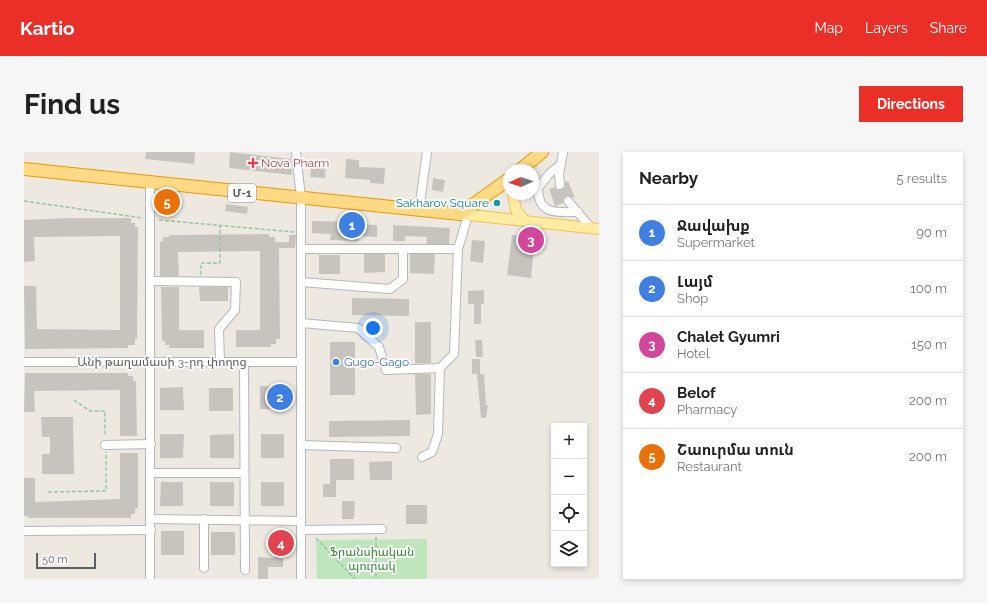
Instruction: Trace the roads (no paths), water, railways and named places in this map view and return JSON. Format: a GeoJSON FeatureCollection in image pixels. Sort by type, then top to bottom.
{"type":"FeatureCollection","features":[{"type":"Feature","properties":{"kind":"highway"},"geometry":{"type":"LineString","coordinates":[[528,164],[542,152]]}},
{"type":"Feature","properties":{"kind":"highway","name":"Մ-1"},"geometry":{"type":"LineString","coordinates":[[24,169],[150,184],[464,214]]}},
{"type":"Feature","properties":{"kind":"highway"},"geometry":{"type":"LineString","coordinates":[[464,214],[503,184]]}},
{"type":"Feature","properties":{"kind":"main road"},"geometry":{"type":"LineString","coordinates":[[514,200],[516,210],[525,221]]}},
{"type":"Feature","properties":{"kind":"main road"},"geometry":{"type":"LineString","coordinates":[[464,214],[596,229]]}},
{"type":"Feature","properties":{"kind":"street"},"geometry":{"type":"LineString","coordinates":[[296,152],[301,198],[301,579]]}},
{"type":"Feature","properties":{"kind":"street"},"geometry":{"type":"LineString","coordinates":[[419,210],[427,152]]}},
{"type":"Feature","properties":{"kind":"street"},"geometry":{"type":"LineString","coordinates":[[560,185],[560,165],[563,152]]}},
{"type":"Feature","properties":{"kind":"street"},"geometry":{"type":"LineString","coordinates":[[560,165],[550,173],[538,188],[540,204],[545,209],[556,212],[578,212]]}},
{"type":"Feature","properties":{"kind":"street"},"geometry":{"type":"LineString","coordinates":[[150,184],[150,579]]}},
{"type":"Feature","properties":{"kind":"street"},"geometry":{"type":"LineString","coordinates":[[568,200],[596,229]]}},
{"type":"Feature","properties":{"kind":"street"},"geometry":{"type":"LineString","coordinates":[[301,323],[358,328],[379,347],[386,370],[440,368],[454,354],[458,249],[464,214]]}},
{"type":"Feature","properties":{"kind":"street"},"geometry":{"type":"LineString","coordinates":[[301,249],[458,249]]}},
{"type":"Feature","properties":{"kind":"street"},"geometry":{"type":"LineString","coordinates":[[301,282],[390,289],[403,279],[403,249]]}},
{"type":"Feature","properties":{"kind":"street"},"geometry":{"type":"LineString","coordinates":[[150,281],[236,282],[235,310],[219,329],[220,362]]}},
{"type":"Feature","properties":{"kind":"street","name":"Անի թաղամասի 3-րդ փողոց"},"geometry":{"type":"LineString","coordinates":[[24,362],[301,362]]}},
{"type":"Feature","properties":{"kind":"street"},"geometry":{"type":"LineString","coordinates":[[244,362],[245,570]]}},
{"type":"Feature","properties":{"kind":"street"},"geometry":{"type":"LineString","coordinates":[[422,457],[432,452],[438,434],[440,368]]}},
{"type":"Feature","properties":{"kind":"street"},"geometry":{"type":"LineString","coordinates":[[105,445],[151,444]]}},
{"type":"Feature","properties":{"kind":"street"},"geometry":{"type":"LineString","coordinates":[[301,445],[396,448]]}},
{"type":"Feature","properties":{"kind":"street"},"geometry":{"type":"LineString","coordinates":[[151,473],[244,473]]}},
{"type":"Feature","properties":{"kind":"street"},"geometry":{"type":"LineString","coordinates":[[151,519],[301,521]]}},
{"type":"Feature","properties":{"kind":"street"},"geometry":{"type":"LineString","coordinates":[[204,519],[204,568]]}},
{"type":"Feature","properties":{"kind":"street"},"geometry":{"type":"LineString","coordinates":[[301,530],[379,529]]}},
{"type":"Feature","properties":{"kind":"street"},"geometry":{"type":"LineString","coordinates":[[24,530],[151,530]]}},
{"type":"Feature","properties":{"kind":"tunnel"},"geometry":{"type":"LineString","coordinates":[[560,185],[568,201]]}},
{"type":"Feature","properties":{"kind":"place","name":"Nova Pharm"},"geometry":{"type":"Point","coordinates":[253,163]}},
{"type":"Feature","properties":{"kind":"place","name":"Շաուրմա տուն"},"geometry":{"type":"Point","coordinates":[167,202]}},
{"type":"Feature","properties":{"kind":"place","name":"Sakharov Square"},"geometry":{"type":"Point","coordinates":[497,203]}},
{"type":"Feature","properties":{"kind":"place","name":"Ջավախք"},"geometry":{"type":"Point","coordinates":[352,225]}},
{"type":"Feature","properties":{"kind":"place","name":"Chalet Gyumri"},"geometry":{"type":"Point","coordinates":[531,240]}},
{"type":"Feature","properties":{"kind":"place","name":"Gugo-Gago"},"geometry":{"type":"Point","coordinates":[336,362]}},
{"type":"Feature","properties":{"kind":"place","name":"Լայմ"},"geometry":{"type":"Point","coordinates":[280,397]}},
{"type":"Feature","properties":{"kind":"place","name":"Belof"},"geometry":{"type":"Point","coordinates":[281,543]}},
{"type":"Feature","properties":{"kind":"park label","name":"Ֆրանսիական պուրակ"},"geometry":{"type":"Point","coordinates":[372,559]}}]}
